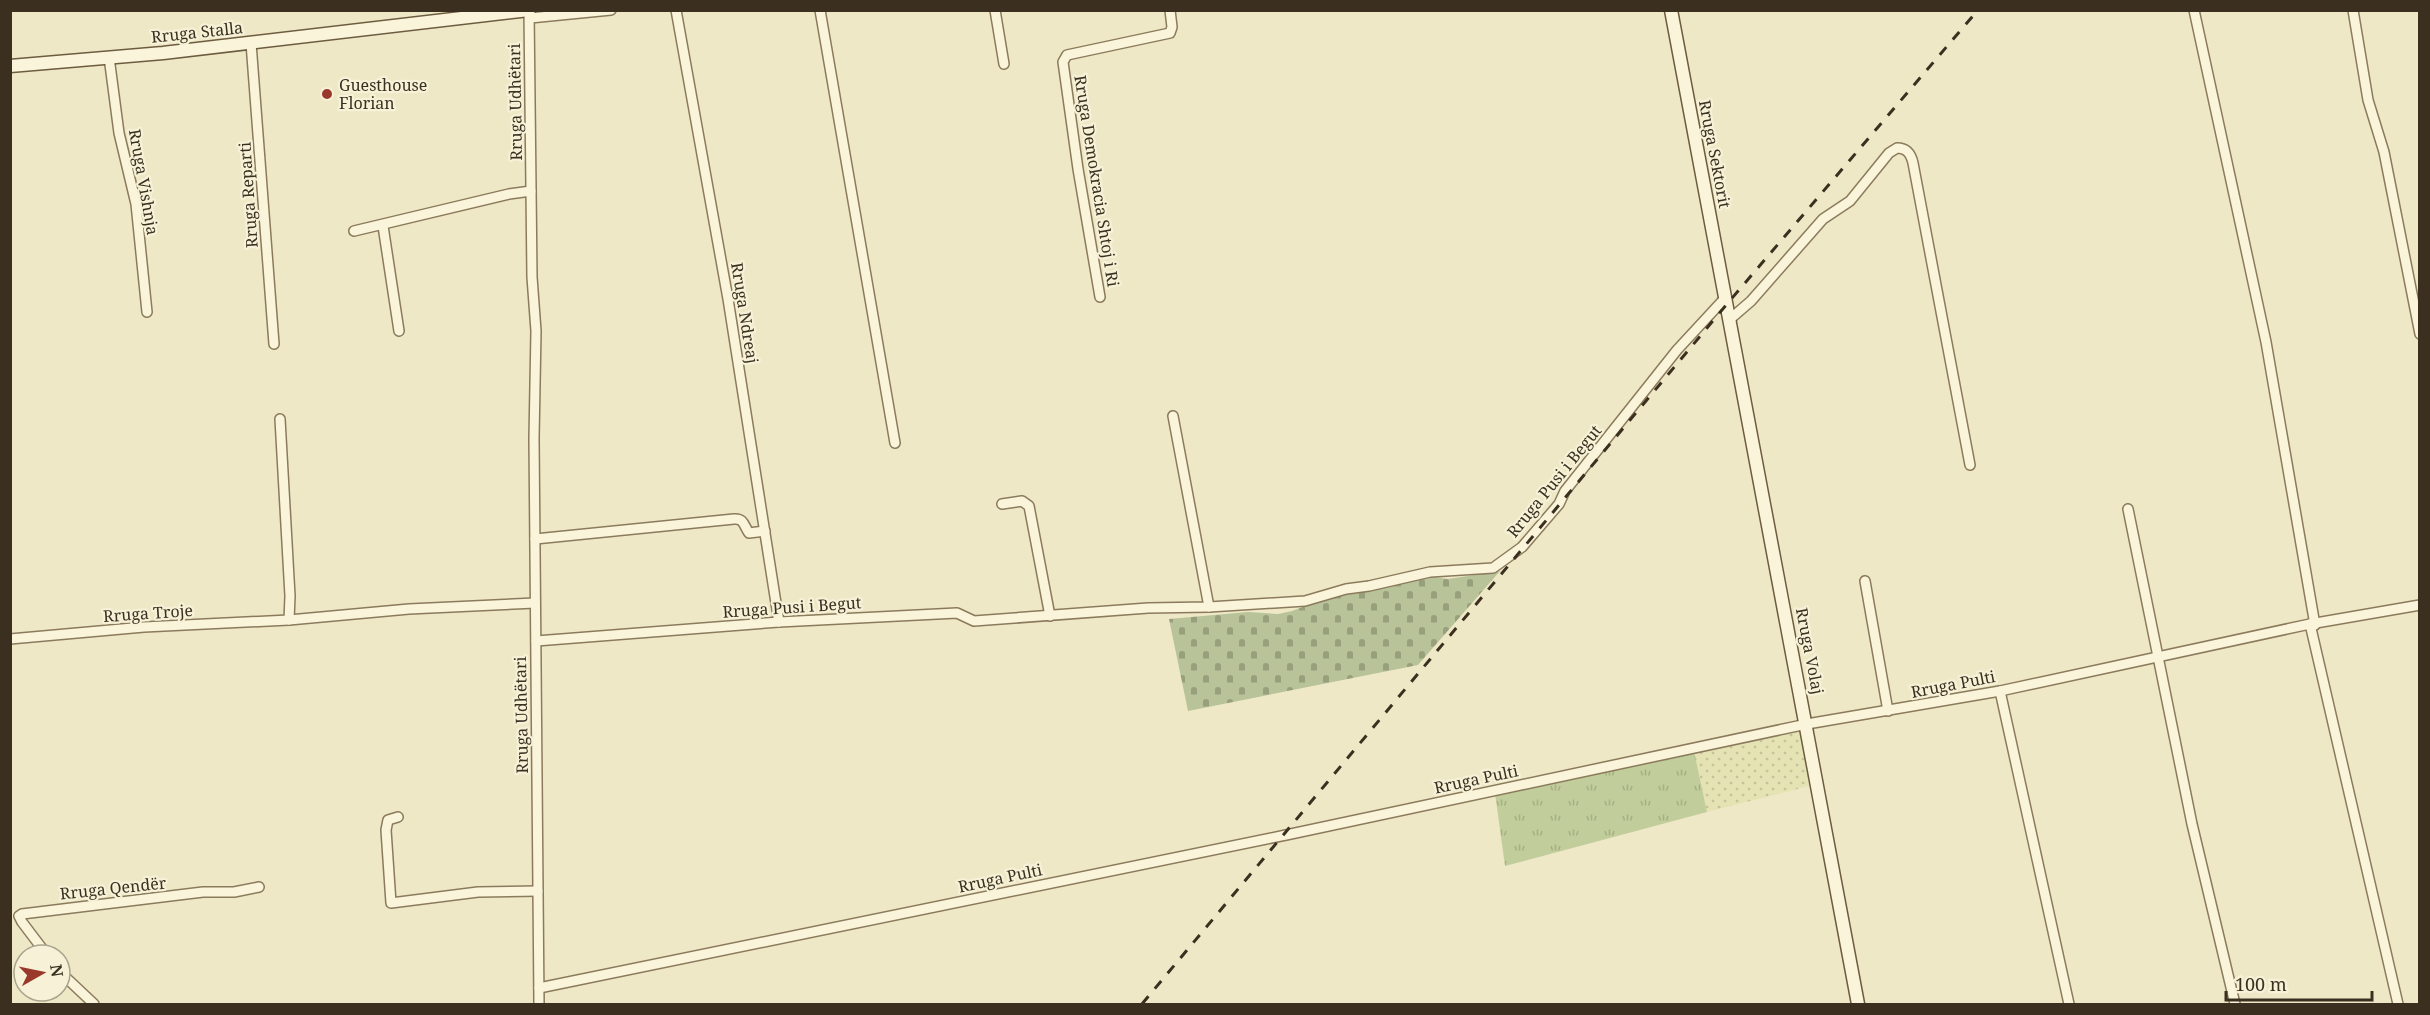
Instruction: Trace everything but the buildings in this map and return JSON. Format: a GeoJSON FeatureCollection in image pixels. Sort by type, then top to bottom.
{"type":"FeatureCollection","features":[{"type":"Feature","properties":{"kind":"street"},"geometry":{"type":"LineString","coordinates":[[530,13],[611,10]]}},
{"type":"Feature","properties":{"kind":"street","name":"Rruga Ndreaj"},"geometry":{"type":"LineString","coordinates":[[676,10],[728,299],[779,622]]}},
{"type":"Feature","properties":{"kind":"street"},"geometry":{"type":"LineString","coordinates":[[820,10],[895,443]]}},
{"type":"Feature","properties":{"kind":"street"},"geometry":{"type":"LineString","coordinates":[[995,10],[1004,64]]}},
{"type":"Feature","properties":{"kind":"street","name":"Rruga Demokracia Shtoj i Ri"},"geometry":{"type":"LineString","coordinates":[[1100,297],[1078,169],[1063,62],[1067,56],[1073,54],[1170,33],[1172,27],[1170,10]]}},
{"type":"Feature","properties":{"kind":"street","name":"Rruga Sektorit"},"geometry":{"type":"LineString","coordinates":[[1671,10],[1727,300]]}},
{"type":"Feature","properties":{"kind":"street"},"geometry":{"type":"LineString","coordinates":[[2194,10],[2272,373],[2312,625],[2398,1005]]}},
{"type":"Feature","properties":{"kind":"street"},"geometry":{"type":"LineString","coordinates":[[2354,10],[2368,100],[2384,152],[2420,334]]}},
{"type":"Feature","properties":{"kind":"street","name":"Rruga Stalla"},"geometry":{"type":"LineString","coordinates":[[10,66],[530,13]]}},
{"type":"Feature","properties":{"kind":"street","name":"Rruga Udhëtari"},"geometry":{"type":"LineString","coordinates":[[530,13],[532,277],[536,331],[534,436],[539,1005]]}},
{"type":"Feature","properties":{"kind":"street","name":"Rruga Reparti"},"geometry":{"type":"LineString","coordinates":[[251,43],[274,344]]}},
{"type":"Feature","properties":{"kind":"street","name":"Rruga Vishnja"},"geometry":{"type":"LineString","coordinates":[[109,57],[120,133],[136,204],[147,312]]}},
{"type":"Feature","properties":{"kind":"street"},"geometry":{"type":"LineString","coordinates":[[1729,320],[1751,302],[1823,219],[1850,201],[1889,153],[1897,148],[1905,150],[1913,163],[1970,465]]}},
{"type":"Feature","properties":{"kind":"street"},"geometry":{"type":"LineString","coordinates":[[354,231],[383,226],[509,194],[531,191]]}},
{"type":"Feature","properties":{"kind":"street"},"geometry":{"type":"LineString","coordinates":[[383,226],[399,331]]}},
{"type":"Feature","properties":{"kind":"street","name":"Rruga Volaj"},"geometry":{"type":"LineString","coordinates":[[1727,300],[1858,1005]]}},
{"type":"Feature","properties":{"kind":"street","name":"Rruga Pusi i Begut"},"geometry":{"type":"LineString","coordinates":[[536,641],[779,622],[957,613],[974,621],[1148,608],[1209,608],[1305,602],[1346,589],[1430,572],[1493,568],[1522,547],[1559,504],[1565,491],[1677,350],[1727,300]]}},
{"type":"Feature","properties":{"kind":"street"},"geometry":{"type":"LineString","coordinates":[[1173,416],[1209,608]]}},
{"type":"Feature","properties":{"kind":"street"},"geometry":{"type":"LineString","coordinates":[[280,418],[290,596],[289,620]]}},
{"type":"Feature","properties":{"kind":"street"},"geometry":{"type":"LineString","coordinates":[[1002,504],[1022,501],[1029,506],[1050,616]]}},
{"type":"Feature","properties":{"kind":"street"},"geometry":{"type":"LineString","coordinates":[[2128,509],[2192,824],[2235,1005]]}},
{"type":"Feature","properties":{"kind":"street"},"geometry":{"type":"LineString","coordinates":[[535,539],[734,519],[744,522],[749,533],[765,531]]}},
{"type":"Feature","properties":{"kind":"street"},"geometry":{"type":"LineString","coordinates":[[1865,581],[1888,711]]}},
{"type":"Feature","properties":{"kind":"street","name":"Rruga Troje"},"geometry":{"type":"LineString","coordinates":[[10,639],[144,627],[289,620],[409,609],[535,603]]}},
{"type":"Feature","properties":{"kind":"street","name":"Rruga Pulti"},"geometry":{"type":"LineString","coordinates":[[539,988],[1297,833],[1807,724],[2000,691],[2312,625],[2420,605]]}},
{"type":"Feature","properties":{"kind":"street"},"geometry":{"type":"LineString","coordinates":[[2000,691],[2069,1005]]}},
{"type":"Feature","properties":{"kind":"street"},"geometry":{"type":"LineString","coordinates":[[398,817],[388,820],[386,830],[391,903],[478,892],[538,891]]}},
{"type":"Feature","properties":{"kind":"street","name":"Rruga Qendër"},"geometry":{"type":"LineString","coordinates":[[38,943],[22,922],[19,916],[22,914],[203,892],[234,892],[259,887]]}},
{"type":"Feature","properties":{"kind":"street"},"geometry":{"type":"LineString","coordinates":[[72,984],[94,1005]]}},
{"type":"Feature","properties":{"kind":"shaded area"},"geometry":{"type":"Polygon","coordinates":[[[1802,729],[1813,785],[1707,812],[1694,751],[1802,729]]]}},
{"type":"Feature","properties":{"kind":"green space"},"geometry":{"type":"Polygon","coordinates":[[[1500,571],[1418,665],[1188,711],[1169,619],[1248,612],[1278,614],[1331,596],[1435,577],[1448,579],[1500,571]]]}},
{"type":"Feature","properties":{"kind":"green space"},"geometry":{"type":"Polygon","coordinates":[[[1694,751],[1707,812],[1505,866],[1495,793],[1694,751]]]}},
{"type":"Feature","properties":{"kind":"railway"},"geometry":{"type":"LineString","coordinates":[[1142,1004],[1727,304],[1978,10]]}},
{"type":"Feature","properties":{"kind":"place","name":"Guesthouse Florian"},"geometry":{"type":"Point","coordinates":[327,94]}}]}
